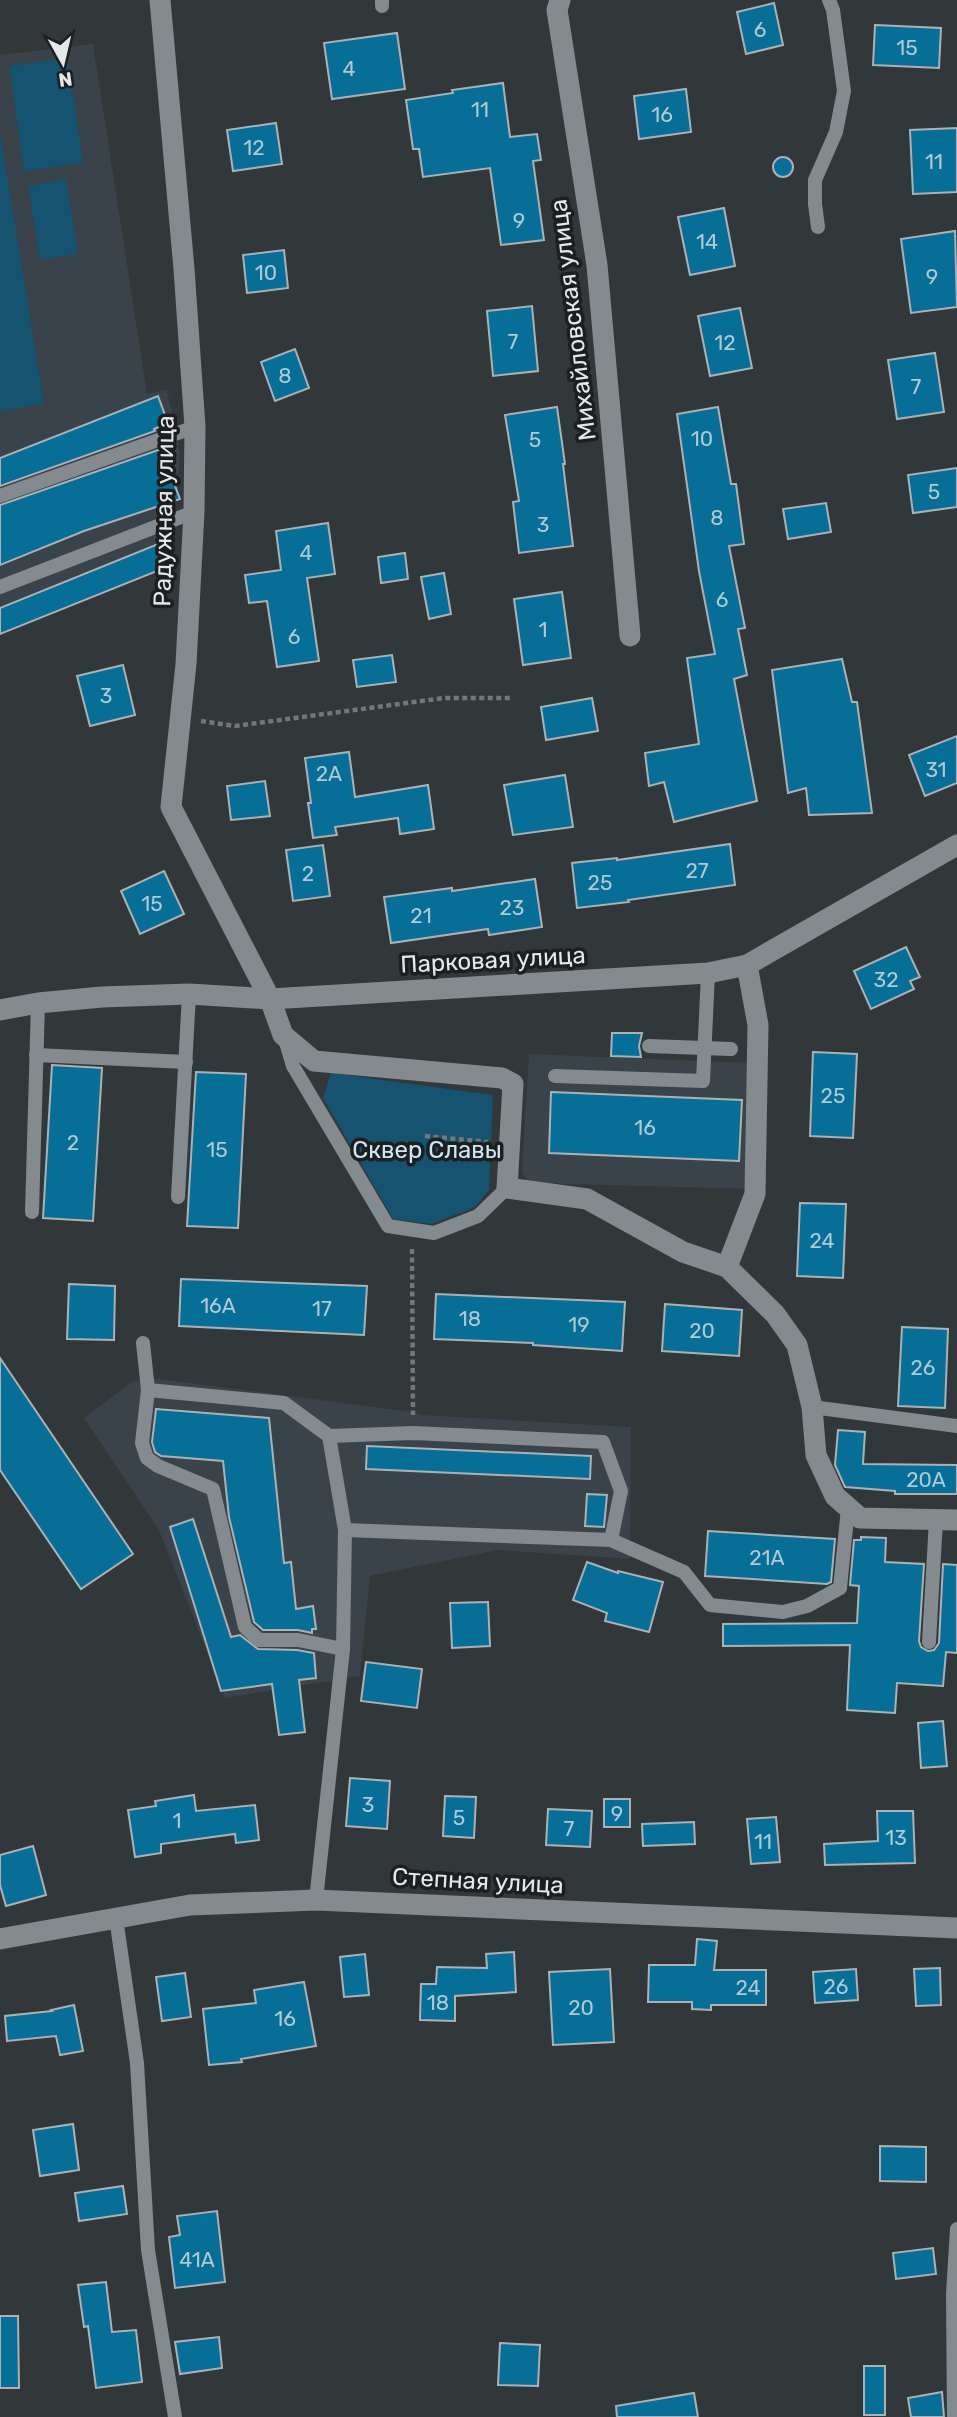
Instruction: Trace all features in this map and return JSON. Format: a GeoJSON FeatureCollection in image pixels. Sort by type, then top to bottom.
{"type":"FeatureCollection","features":[{"type":"Feature","properties":{"kind":"street","name":"Радужная улица"},"geometry":{"type":"LineString","coordinates":[[160,0],[195,427],[194,512],[171,807],[270,999],[283,1035]]}},
{"type":"Feature","properties":{"kind":"street","name":"Михайловская улица"},"geometry":{"type":"LineString","coordinates":[[560,0],[557,10],[597,265],[630,636]]}},
{"type":"Feature","properties":{"kind":"street","name":"Парковая улица"},"geometry":{"type":"LineString","coordinates":[[0,1010],[38,1003],[102,997],[189,994],[270,999],[708,973],[747,965],[957,845]]}},
{"type":"Feature","properties":{"kind":"street"},"geometry":{"type":"LineString","coordinates":[[727,1267],[755,1194],[758,1024],[747,965]]}},
{"type":"Feature","properties":{"kind":"street"},"geometry":{"type":"LineString","coordinates":[[283,1035],[314,1061],[502,1078],[513,1084],[508,1188],[587,1199],[683,1252],[727,1267],[775,1314],[797,1345],[812,1407],[816,1455],[835,1496],[860,1518],[947,1520]]}},
{"type":"Feature","properties":{"kind":"street","name":"Степная улица"},"geometry":{"type":"LineString","coordinates":[[0,1939],[190,1905],[316,1900],[957,1928]]}},
{"type":"Feature","properties":{"kind":"lane"},"geometry":{"type":"LineString","coordinates":[[818,227],[815,180],[836,132],[844,91],[833,10],[829,0]]}},
{"type":"Feature","properties":{"kind":"lane"},"geometry":{"type":"LineString","coordinates":[[0,496],[195,427]]}},
{"type":"Feature","properties":{"kind":"lane"},"geometry":{"type":"LineString","coordinates":[[0,587],[194,512]]}},
{"type":"Feature","properties":{"kind":"lane"},"geometry":{"type":"LineString","coordinates":[[555,1076],[703,1082],[708,973]]}},
{"type":"Feature","properties":{"kind":"lane"},"geometry":{"type":"LineString","coordinates":[[178,1197],[189,994]]}},
{"type":"Feature","properties":{"kind":"lane"},"geometry":{"type":"LineString","coordinates":[[32,1212],[38,1003]]}},
{"type":"Feature","properties":{"kind":"lane"},"geometry":{"type":"LineString","coordinates":[[283,1035],[293,1066],[388,1226],[434,1233],[478,1216],[508,1188]]}},
{"type":"Feature","properties":{"kind":"lane"},"geometry":{"type":"LineString","coordinates":[[649,1046],[731,1049]]}},
{"type":"Feature","properties":{"kind":"lane"},"geometry":{"type":"LineString","coordinates":[[36,1055],[186,1062]]}},
{"type":"Feature","properties":{"kind":"lane"},"geometry":{"type":"LineString","coordinates":[[143,1343],[148,1390],[142,1443],[147,1458],[158,1466],[213,1489],[245,1626],[259,1640],[298,1640],[343,1649]]}},
{"type":"Feature","properties":{"kind":"lane"},"geometry":{"type":"LineString","coordinates":[[148,1390],[284,1403],[329,1436],[413,1433],[603,1442],[621,1491],[611,1540]]}},
{"type":"Feature","properties":{"kind":"lane"},"geometry":{"type":"LineString","coordinates":[[812,1407],[957,1426]]}},
{"type":"Feature","properties":{"kind":"lane"},"geometry":{"type":"LineString","coordinates":[[316,1900],[343,1649],[345,1530],[329,1436]]}},
{"type":"Feature","properties":{"kind":"lane"},"geometry":{"type":"LineString","coordinates":[[345,1530],[611,1540],[684,1572],[710,1605],[783,1612],[807,1606],[840,1588],[848,1508]]}},
{"type":"Feature","properties":{"kind":"lane"},"geometry":{"type":"LineString","coordinates":[[929,1642],[947,1520]]}},
{"type":"Feature","properties":{"kind":"lane"},"geometry":{"type":"LineString","coordinates":[[116,1918],[137,2063],[148,2250],[175,2417]]}},
{"type":"Feature","properties":{"kind":"lane"},"geometry":{"type":"LineString","coordinates":[[954,2417],[953,2294],[957,2229]]}},
{"type":"Feature","properties":{"kind":"path"},"geometry":{"type":"LineString","coordinates":[[180,718],[235,726],[444,698],[513,698]]}},
{"type":"Feature","properties":{"kind":"path"},"geometry":{"type":"LineString","coordinates":[[425,1136],[510,1144]]}},
{"type":"Feature","properties":{"kind":"path"},"geometry":{"type":"LineString","coordinates":[[412,1230],[413,1433]]}},
{"type":"Feature","properties":{"kind":"shaded area"},"geometry":{"type":"Polygon","coordinates":[[[93,44],[147,394],[167,390],[180,453],[172,565],[0,634],[0,55],[93,44]]]}},
{"type":"Feature","properties":{"kind":"shaded area"},"geometry":{"type":"Polygon","coordinates":[[[529,1054],[751,1063],[749,1189],[534,1183],[526,1179],[522,1172],[529,1054]]]}},
{"type":"Feature","properties":{"kind":"shaded area"},"geometry":{"type":"Polygon","coordinates":[[[159,1379],[421,1415],[631,1427],[630,1559],[498,1550],[370,1576],[360,1676],[225,1698],[159,1530],[84,1418],[133,1381],[159,1379]]]}},
{"type":"Feature","properties":{"kind":"green space"},"geometry":{"type":"Polygon","coordinates":[[[68,58],[83,163],[24,171],[9,66],[68,58]]]}},
{"type":"Feature","properties":{"kind":"green space"},"geometry":{"type":"Polygon","coordinates":[[[0,131],[44,404],[0,411],[0,131]]]}},
{"type":"Feature","properties":{"kind":"green space"},"geometry":{"type":"Polygon","coordinates":[[[66,179],[78,254],[40,260],[28,186],[66,179]]]}},
{"type":"Feature","properties":{"kind":"green space","name":"Сквер Славы"},"geometry":{"type":"Polygon","coordinates":[[[331,1073],[493,1095],[489,1190],[475,1207],[432,1224],[393,1219],[323,1098],[331,1073]]]}},
{"type":"Feature","properties":{"kind":"building"},"geometry":{"type":"Polygon","coordinates":[[[774,3],[783,45],[746,54],[737,12],[774,3]]]}},
{"type":"Feature","properties":{"kind":"building"},"geometry":{"type":"Polygon","coordinates":[[[875,25],[941,28],[939,68],[873,65],[875,25]]]}},
{"type":"Feature","properties":{"kind":"building"},"geometry":{"type":"Polygon","coordinates":[[[397,33],[405,89],[332,99],[324,43],[397,33]]]}},
{"type":"Feature","properties":{"kind":"building"},"geometry":{"type":"Polygon","coordinates":[[[503,83],[510,137],[537,134],[541,160],[533,161],[544,240],[501,245],[490,168],[423,177],[419,149],[413,149],[406,100],[503,83]]]}},
{"type":"Feature","properties":{"kind":"building"},"geometry":{"type":"Polygon","coordinates":[[[686,89],[691,132],[639,139],[634,96],[686,89]]]}},
{"type":"Feature","properties":{"kind":"building"},"geometry":{"type":"Polygon","coordinates":[[[276,123],[282,164],[233,171],[227,130],[276,123]]]}},
{"type":"Feature","properties":{"kind":"building"},"geometry":{"type":"Polygon","coordinates":[[[957,128],[957,192],[913,194],[910,130],[957,128]]]}},
{"type":"Feature","properties":{"kind":"building"},"geometry":{"type":"Polygon","coordinates":[[[779,157],[787,157],[793,167],[787,177],[779,177],[773,171],[773,163],[779,157]]]}},
{"type":"Feature","properties":{"kind":"building"},"geometry":{"type":"Polygon","coordinates":[[[724,208],[735,266],[690,275],[678,217],[724,208]]]}},
{"type":"Feature","properties":{"kind":"building"},"geometry":{"type":"Polygon","coordinates":[[[955,231],[957,307],[911,313],[901,239],[955,231]]]}},
{"type":"Feature","properties":{"kind":"building"},"geometry":{"type":"Polygon","coordinates":[[[284,250],[288,288],[247,293],[243,255],[284,250]]]}},
{"type":"Feature","properties":{"kind":"building"},"geometry":{"type":"Polygon","coordinates":[[[532,306],[538,371],[493,376],[487,311],[532,306]]]}},
{"type":"Feature","properties":{"kind":"building"},"geometry":{"type":"Polygon","coordinates":[[[740,308],[752,368],[710,376],[698,316],[740,308]]]}},
{"type":"Feature","properties":{"kind":"building"},"geometry":{"type":"Polygon","coordinates":[[[295,349],[309,388],[275,401],[261,362],[295,349]]]}},
{"type":"Feature","properties":{"kind":"building"},"geometry":{"type":"Polygon","coordinates":[[[935,353],[944,412],[897,419],[888,360],[935,353]]]}},
{"type":"Feature","properties":{"kind":"building"},"geometry":{"type":"Polygon","coordinates":[[[158,396],[168,423],[154,429],[155,431],[0,486],[0,458],[158,396]]]}},
{"type":"Feature","properties":{"kind":"building"},"geometry":{"type":"Polygon","coordinates":[[[557,407],[573,546],[519,553],[513,502],[519,501],[505,415],[557,407]]]}},
{"type":"Feature","properties":{"kind":"building"},"geometry":{"type":"Polygon","coordinates":[[[718,407],[731,484],[736,484],[744,544],[729,546],[745,628],[738,629],[747,675],[734,679],[757,801],[674,822],[664,782],[649,786],[645,753],[699,744],[687,658],[715,654],[699,571],[677,414],[718,407]]]}},
{"type":"Feature","properties":{"kind":"building"},"geometry":{"type":"Polygon","coordinates":[[[161,449],[180,499],[84,531],[0,565],[0,505],[161,449]]]}},
{"type":"Feature","properties":{"kind":"building"},"geometry":{"type":"Polygon","coordinates":[[[957,468],[957,507],[913,513],[908,475],[957,468]]]}},
{"type":"Feature","properties":{"kind":"building"},"geometry":{"type":"Polygon","coordinates":[[[826,503],[831,532],[788,539],[783,509],[826,503]]]}},
{"type":"Feature","properties":{"kind":"building"},"geometry":{"type":"Polygon","coordinates":[[[328,523],[335,574],[307,578],[319,661],[277,667],[267,601],[249,603],[245,575],[281,570],[276,531],[328,523]]]}},
{"type":"Feature","properties":{"kind":"building"},"geometry":{"type":"Polygon","coordinates":[[[163,542],[172,565],[0,634],[0,608],[163,542]]]}},
{"type":"Feature","properties":{"kind":"building"},"geometry":{"type":"Polygon","coordinates":[[[405,553],[408,579],[381,583],[378,557],[405,553]]]}},
{"type":"Feature","properties":{"kind":"building"},"geometry":{"type":"Polygon","coordinates":[[[444,573],[451,614],[429,619],[421,577],[444,573]]]}},
{"type":"Feature","properties":{"kind":"building"},"geometry":{"type":"Polygon","coordinates":[[[562,592],[571,658],[523,665],[514,599],[562,592]]]}},
{"type":"Feature","properties":{"kind":"building"},"geometry":{"type":"Polygon","coordinates":[[[392,655],[396,682],[357,687],[353,660],[392,655]]]}},
{"type":"Feature","properties":{"kind":"building"},"geometry":{"type":"Polygon","coordinates":[[[842,659],[852,702],[857,702],[872,813],[809,815],[806,788],[788,793],[772,670],[842,659]]]}},
{"type":"Feature","properties":{"kind":"building"},"geometry":{"type":"Polygon","coordinates":[[[123,665],[135,715],[90,726],[77,676],[123,665]]]}},
{"type":"Feature","properties":{"kind":"building"},"geometry":{"type":"Polygon","coordinates":[[[592,698],[598,731],[546,740],[541,707],[592,698]]]}},
{"type":"Feature","properties":{"kind":"building"},"geometry":{"type":"Polygon","coordinates":[[[957,736],[957,783],[925,796],[909,755],[957,736]]]}},
{"type":"Feature","properties":{"kind":"building"},"geometry":{"type":"Polygon","coordinates":[[[349,752],[355,797],[428,785],[434,829],[400,834],[398,818],[335,827],[337,835],[313,838],[305,758],[349,752]]]}},
{"type":"Feature","properties":{"kind":"building"},"geometry":{"type":"Polygon","coordinates":[[[565,775],[573,827],[513,835],[504,785],[565,775]]]}},
{"type":"Feature","properties":{"kind":"building"},"geometry":{"type":"Polygon","coordinates":[[[265,781],[270,816],[231,820],[227,786],[265,781]]]}},
{"type":"Feature","properties":{"kind":"building"},"geometry":{"type":"Polygon","coordinates":[[[730,844],[735,885],[577,908],[572,863],[617,860],[730,844]]]}},
{"type":"Feature","properties":{"kind":"building"},"geometry":{"type":"Polygon","coordinates":[[[323,845],[330,896],[293,901],[286,850],[323,845]]]}},
{"type":"Feature","properties":{"kind":"building"},"geometry":{"type":"Polygon","coordinates":[[[164,871],[184,914],[140,934],[121,891],[164,871]]]}},
{"type":"Feature","properties":{"kind":"building"},"geometry":{"type":"Polygon","coordinates":[[[535,879],[542,927],[489,935],[488,929],[391,943],[384,897],[535,879]]]}},
{"type":"Feature","properties":{"kind":"building"},"geometry":{"type":"Polygon","coordinates":[[[906,947],[920,977],[910,981],[914,989],[871,1009],[854,971],[906,947]]]}},
{"type":"Feature","properties":{"kind":"building"},"geometry":{"type":"Polygon","coordinates":[[[612,1033],[642,1033],[639,1046],[641,1057],[611,1056],[612,1033]]]}},
{"type":"Feature","properties":{"kind":"building"},"geometry":{"type":"Polygon","coordinates":[[[813,1052],[857,1054],[853,1138],[810,1136],[813,1052]]]}},
{"type":"Feature","properties":{"kind":"building"},"geometry":{"type":"Polygon","coordinates":[[[52,1065],[102,1068],[93,1221],[43,1218],[52,1065]]]}},
{"type":"Feature","properties":{"kind":"building"},"geometry":{"type":"Polygon","coordinates":[[[196,1072],[246,1074],[238,1228],[187,1226],[196,1072]]]}},
{"type":"Feature","properties":{"kind":"building"},"geometry":{"type":"Polygon","coordinates":[[[551,1092],[742,1100],[739,1161],[549,1153],[551,1092]]]}},
{"type":"Feature","properties":{"kind":"building"},"geometry":{"type":"Polygon","coordinates":[[[800,1203],[846,1204],[843,1278],[797,1276],[800,1203]]]}},
{"type":"Feature","properties":{"kind":"building"},"geometry":{"type":"Polygon","coordinates":[[[181,1279],[367,1286],[364,1335],[179,1326],[181,1279]]]}},
{"type":"Feature","properties":{"kind":"building"},"geometry":{"type":"Polygon","coordinates":[[[69,1284],[115,1286],[114,1340],[67,1339],[69,1284]]]}},
{"type":"Feature","properties":{"kind":"building"},"geometry":{"type":"Polygon","coordinates":[[[436,1294],[625,1302],[622,1351],[533,1343],[434,1339],[436,1294]]]}},
{"type":"Feature","properties":{"kind":"building"},"geometry":{"type":"Polygon","coordinates":[[[665,1304],[742,1310],[739,1356],[662,1351],[665,1304]]]}},
{"type":"Feature","properties":{"kind":"building"},"geometry":{"type":"Polygon","coordinates":[[[902,1327],[948,1329],[945,1408],[898,1406],[902,1327]]]}},
{"type":"Feature","properties":{"kind":"building"},"geometry":{"type":"Polygon","coordinates":[[[0,1358],[133,1554],[81,1589],[0,1470],[0,1358]]]}},
{"type":"Feature","properties":{"kind":"building"},"geometry":{"type":"Polygon","coordinates":[[[156,1409],[269,1418],[284,1563],[291,1562],[296,1609],[313,1606],[316,1629],[312,1629],[312,1633],[298,1630],[263,1630],[254,1622],[229,1517],[223,1461],[161,1456],[155,1452],[152,1442],[156,1409]]]}},
{"type":"Feature","properties":{"kind":"building"},"geometry":{"type":"Polygon","coordinates":[[[838,1430],[865,1432],[863,1464],[957,1465],[957,1494],[895,1494],[895,1491],[845,1487],[835,1465],[838,1430]]]}},
{"type":"Feature","properties":{"kind":"building"},"geometry":{"type":"Polygon","coordinates":[[[367,1446],[591,1456],[590,1479],[366,1469],[367,1446]]]}},
{"type":"Feature","properties":{"kind":"building"},"geometry":{"type":"Polygon","coordinates":[[[587,1494],[607,1495],[604,1527],[585,1526],[587,1494]]]}},
{"type":"Feature","properties":{"kind":"building"},"geometry":{"type":"Polygon","coordinates":[[[193,1519],[231,1637],[240,1635],[258,1649],[314,1653],[316,1678],[299,1680],[305,1732],[279,1735],[272,1684],[221,1691],[170,1527],[193,1519]]]}},
{"type":"Feature","properties":{"kind":"building"},"geometry":{"type":"Polygon","coordinates":[[[708,1531],[835,1539],[831,1582],[827,1584],[705,1576],[708,1531]]]}},
{"type":"Feature","properties":{"kind":"building"},"geometry":{"type":"Polygon","coordinates":[[[861,1537],[886,1538],[885,1562],[924,1564],[919,1641],[921,1647],[928,1651],[934,1650],[939,1643],[943,1564],[957,1565],[957,1653],[946,1652],[943,1686],[897,1683],[895,1713],[847,1710],[850,1645],[723,1646],[723,1624],[857,1623],[859,1586],[850,1585],[854,1540],[861,1540],[861,1537]]]}},
{"type":"Feature","properties":{"kind":"building"},"geometry":{"type":"Polygon","coordinates":[[[587,1562],[618,1573],[663,1582],[649,1632],[605,1621],[607,1613],[573,1600],[587,1562]]]}},
{"type":"Feature","properties":{"kind":"building"},"geometry":{"type":"Polygon","coordinates":[[[488,1602],[490,1646],[452,1648],[450,1603],[488,1602]]]}},
{"type":"Feature","properties":{"kind":"building"},"geometry":{"type":"Polygon","coordinates":[[[366,1662],[422,1669],[417,1708],[361,1701],[366,1662]]]}},
{"type":"Feature","properties":{"kind":"building"},"geometry":{"type":"Polygon","coordinates":[[[943,1721],[947,1766],[921,1768],[918,1723],[943,1721]]]}},
{"type":"Feature","properties":{"kind":"building"},"geometry":{"type":"Polygon","coordinates":[[[350,1778],[390,1781],[387,1829],[346,1826],[350,1778]]]}},
{"type":"Feature","properties":{"kind":"building"},"geometry":{"type":"Polygon","coordinates":[[[194,1795],[196,1811],[255,1805],[259,1840],[236,1843],[235,1834],[161,1844],[161,1853],[135,1857],[128,1810],[156,1806],[155,1801],[194,1795]]]}},
{"type":"Feature","properties":{"kind":"building"},"geometry":{"type":"Polygon","coordinates":[[[445,1796],[476,1797],[474,1838],[443,1836],[445,1796]]]}},
{"type":"Feature","properties":{"kind":"building"},"geometry":{"type":"Polygon","coordinates":[[[604,1799],[630,1799],[630,1827],[604,1827],[604,1799]]]}},
{"type":"Feature","properties":{"kind":"building"},"geometry":{"type":"Polygon","coordinates":[[[548,1809],[592,1811],[590,1847],[546,1845],[548,1809]]]}},
{"type":"Feature","properties":{"kind":"building"},"geometry":{"type":"Polygon","coordinates":[[[877,1811],[913,1811],[915,1863],[825,1865],[824,1844],[878,1841],[877,1811]]]}},
{"type":"Feature","properties":{"kind":"building"},"geometry":{"type":"Polygon","coordinates":[[[776,1817],[780,1862],[751,1864],[747,1819],[776,1817]]]}},
{"type":"Feature","properties":{"kind":"building"},"geometry":{"type":"Polygon","coordinates":[[[694,1822],[695,1844],[643,1846],[642,1824],[694,1822]]]}},
{"type":"Feature","properties":{"kind":"building"},"geometry":{"type":"Polygon","coordinates":[[[33,1846],[46,1895],[6,1906],[0,1885],[0,1855],[33,1846]]]}},
{"type":"Feature","properties":{"kind":"building"},"geometry":{"type":"Polygon","coordinates":[[[697,1939],[717,1941],[714,1970],[766,1970],[766,2005],[711,2005],[711,2010],[692,2009],[692,2002],[648,2002],[649,1965],[695,1965],[697,1939]]]}},
{"type":"Feature","properties":{"kind":"building"},"geometry":{"type":"Polygon","coordinates":[[[514,1952],[516,1992],[455,1996],[455,2021],[420,2020],[421,1984],[436,1984],[437,1967],[487,1968],[486,1954],[514,1952]]]}},
{"type":"Feature","properties":{"kind":"building"},"geometry":{"type":"Polygon","coordinates":[[[365,1954],[369,1995],[344,1997],[340,1957],[365,1954]]]}},
{"type":"Feature","properties":{"kind":"building"},"geometry":{"type":"Polygon","coordinates":[[[940,1968],[941,2005],[916,2006],[914,1969],[940,1968]]]}},
{"type":"Feature","properties":{"kind":"building"},"geometry":{"type":"Polygon","coordinates":[[[610,1969],[614,2042],[553,2045],[549,1972],[610,1969]]]}},
{"type":"Feature","properties":{"kind":"building"},"geometry":{"type":"Polygon","coordinates":[[[856,1969],[858,2000],[815,2003],[813,1972],[856,1969]]]}},
{"type":"Feature","properties":{"kind":"building"},"geometry":{"type":"Polygon","coordinates":[[[185,1973],[191,2017],[162,2021],[156,1977],[185,1973]]]}},
{"type":"Feature","properties":{"kind":"building"},"geometry":{"type":"Polygon","coordinates":[[[304,1982],[316,2046],[241,2059],[242,2062],[209,2065],[203,2009],[256,2003],[254,1990],[304,1982]]]}},
{"type":"Feature","properties":{"kind":"building"},"geometry":{"type":"Polygon","coordinates":[[[74,2005],[83,2051],[60,2055],[56,2036],[7,2041],[5,2016],[52,2011],[74,2005]]]}},
{"type":"Feature","properties":{"kind":"building"},"geometry":{"type":"Polygon","coordinates":[[[73,2124],[79,2170],[40,2176],[33,2130],[73,2124]]]}},
{"type":"Feature","properties":{"kind":"building"},"geometry":{"type":"Polygon","coordinates":[[[880,2146],[926,2147],[926,2182],[880,2181],[880,2146]]]}},
{"type":"Feature","properties":{"kind":"building"},"geometry":{"type":"Polygon","coordinates":[[[123,2186],[127,2214],[79,2221],[75,2193],[123,2186]]]}},
{"type":"Feature","properties":{"kind":"building"},"geometry":{"type":"Polygon","coordinates":[[[217,2211],[225,2282],[175,2288],[169,2237],[180,2235],[177,2216],[217,2211]]]}},
{"type":"Feature","properties":{"kind":"building"},"geometry":{"type":"Polygon","coordinates":[[[933,2248],[936,2274],[896,2279],[893,2253],[933,2248]]]}},
{"type":"Feature","properties":{"kind":"building"},"geometry":{"type":"Polygon","coordinates":[[[106,2282],[112,2332],[136,2330],[142,2382],[96,2388],[88,2326],[84,2327],[78,2285],[106,2282]]]}},
{"type":"Feature","properties":{"kind":"building"},"geometry":{"type":"Polygon","coordinates":[[[0,2316],[18,2316],[19,2388],[0,2388],[0,2316]]]}},
{"type":"Feature","properties":{"kind":"building"},"geometry":{"type":"Polygon","coordinates":[[[219,2337],[222,2368],[180,2374],[175,2342],[219,2337]]]}},
{"type":"Feature","properties":{"kind":"building"},"geometry":{"type":"Polygon","coordinates":[[[500,2343],[540,2345],[538,2386],[498,2385],[500,2343]]]}},
{"type":"Feature","properties":{"kind":"building"},"geometry":{"type":"Polygon","coordinates":[[[864,2366],[885,2366],[885,2415],[864,2415],[864,2366]]]}},
{"type":"Feature","properties":{"kind":"building"},"geometry":{"type":"Polygon","coordinates":[[[942,2392],[944,2417],[911,2417],[908,2398],[942,2392]]]}},
{"type":"Feature","properties":{"kind":"building"},"geometry":{"type":"Polygon","coordinates":[[[694,2393],[698,2417],[617,2417],[616,2406],[694,2393]]]}}]}
